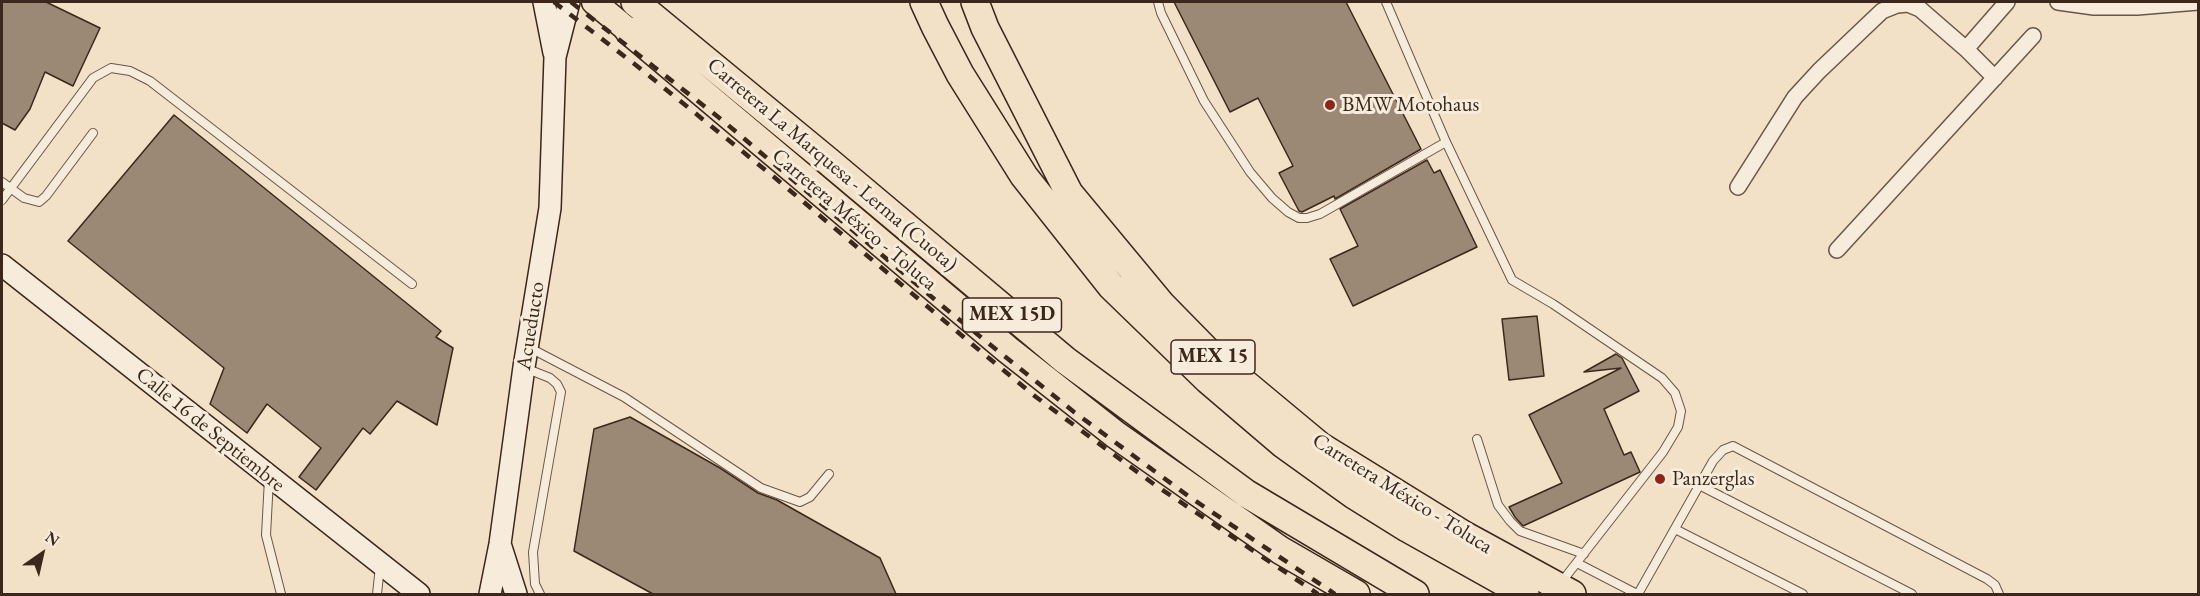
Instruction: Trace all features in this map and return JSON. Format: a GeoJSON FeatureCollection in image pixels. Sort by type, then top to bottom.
{"type":"FeatureCollection","features":[{"type":"Feature","properties":{"kind":"highway","name":"Carretera La Marquesa - Lerma (Cuota)"},"geometry":{"type":"LineString","coordinates":[[634,2],[1065,360],[1247,494],[1415,594]]}},
{"type":"Feature","properties":{"kind":"highway","name":"Carretera México - Toluca"},"geometry":{"type":"LineString","coordinates":[[975,2],[985,28],[1069,193],[1162,305],[1213,357],[1320,446],[1464,535],[1565,591]]}},
{"type":"Feature","properties":{"kind":"highway"},"geometry":{"type":"LineString","coordinates":[[929,14],[960,74],[1024,176],[1111,286],[1161,336],[1283,444],[1354,495],[1407,528],[1526,594]]}},
{"type":"Feature","properties":{"kind":"highway","name":"Carretera México - Toluca"},"geometry":{"type":"LineString","coordinates":[[629,31],[1008,350],[1116,435],[1280,550],[1356,594]]}},
{"type":"Feature","properties":{"kind":"main road"},"geometry":{"type":"LineString","coordinates":[[544,2],[555,57]]}},
{"type":"Feature","properties":{"kind":"main road"},"geometry":{"type":"LineString","coordinates":[[555,57],[569,2]]}},
{"type":"Feature","properties":{"kind":"main road","name":"Carretera México - Toluca"},"geometry":{"type":"LineString","coordinates":[[594,2],[629,31]]}},
{"type":"Feature","properties":{"kind":"main road","name":"Acueducto"},"geometry":{"type":"LineString","coordinates":[[490,594],[500,544],[525,357],[550,208],[555,57]]}},
{"type":"Feature","properties":{"kind":"main road","name":"Calle 16 de Septiembre"},"geometry":{"type":"LineString","coordinates":[[2,265],[269,478],[419,594]]}},
{"type":"Feature","properties":{"kind":"main road"},"geometry":{"type":"LineString","coordinates":[[500,544],[516,594]]}},
{"type":"Feature","properties":{"kind":"street"},"geometry":{"type":"LineString","coordinates":[[1966,50],[2007,2]]}},
{"type":"Feature","properties":{"kind":"street"},"geometry":{"type":"LineString","coordinates":[[2058,2],[2094,7],[2137,7],[2199,2]]}},
{"type":"Feature","properties":{"kind":"street"},"geometry":{"type":"LineString","coordinates":[[1737,187],[1796,98],[1819,71],[1882,10],[1908,4],[1920,9],[1995,78]]}},
{"type":"Feature","properties":{"kind":"street"},"geometry":{"type":"LineString","coordinates":[[1837,250],[2033,36]]}},
{"type":"Feature","properties":{"kind":"lane"},"geometry":{"type":"LineString","coordinates":[[1158,2],[1161,14],[1204,101],[1250,172],[1280,205],[1299,218],[1307,219],[1320,214],[1446,142]]}},
{"type":"Feature","properties":{"kind":"lane"},"geometry":{"type":"LineString","coordinates":[[1386,2],[1446,142],[1512,280],[1553,304],[1662,378],[1675,393],[1681,411],[1678,427],[1663,452],[1577,563],[1565,591]]}},
{"type":"Feature","properties":{"kind":"lane"},"geometry":{"type":"LineString","coordinates":[[2,200],[93,78],[111,68],[130,71],[150,81],[412,284]]}},
{"type":"Feature","properties":{"kind":"lane"},"geometry":{"type":"LineString","coordinates":[[2,183],[24,198],[39,202],[46,196],[93,133]]}},
{"type":"Feature","properties":{"kind":"lane"},"geometry":{"type":"LineString","coordinates":[[525,357],[624,397],[761,488],[800,502],[810,497],[829,474]]}},
{"type":"Feature","properties":{"kind":"lane"},"geometry":{"type":"LineString","coordinates":[[525,357],[557,384],[561,392],[533,552],[535,584],[540,594]]}},
{"type":"Feature","properties":{"kind":"lane"},"geometry":{"type":"LineString","coordinates":[[1477,439],[1498,505],[1510,521],[1521,531],[1584,554]]}},
{"type":"Feature","properties":{"kind":"lane"},"geometry":{"type":"LineString","coordinates":[[1577,563],[1638,594],[1713,461],[1723,450],[1733,446],[1986,579],[1995,585],[1999,594]]}},
{"type":"Feature","properties":{"kind":"lane"},"geometry":{"type":"LineString","coordinates":[[269,478],[266,535],[281,594]]}},
{"type":"Feature","properties":{"kind":"lane"},"geometry":{"type":"LineString","coordinates":[[1699,484],[1912,594]]}},
{"type":"Feature","properties":{"kind":"lane"},"geometry":{"type":"LineString","coordinates":[[1675,529],[1803,594]]}},
{"type":"Feature","properties":{"kind":"lane"},"geometry":{"type":"LineString","coordinates":[[377,594],[380,564]]}},
{"type":"Feature","properties":{"kind":"building"},"geometry":{"type":"Polygon","coordinates":[[[2,2],[46,2],[100,28],[73,86],[45,72],[30,109],[15,130],[2,123],[2,2]]]}},
{"type":"Feature","properties":{"kind":"building","name":"BMW Motohaus"},"geometry":{"type":"Polygon","coordinates":[[[1174,2],[1346,2],[1421,149],[1335,199],[1334,196],[1302,212],[1299,211],[1279,173],[1293,166],[1258,98],[1230,112],[1174,2]]]}},
{"type":"Feature","properties":{"kind":"building"},"geometry":{"type":"Polygon","coordinates":[[[174,115],[441,331],[436,337],[453,348],[437,425],[397,401],[370,434],[363,428],[316,490],[299,477],[321,448],[267,404],[247,433],[210,404],[224,368],[68,241],[174,115]]]}},
{"type":"Feature","properties":{"kind":"building","name":"BMW Motohaus"},"geometry":{"type":"Polygon","coordinates":[[[1427,160],[1434,173],[1440,170],[1477,247],[1353,306],[1330,259],[1358,246],[1340,209],[1427,160]]]}},
{"type":"Feature","properties":{"kind":"building"},"geometry":{"type":"Polygon","coordinates":[[[1537,316],[1544,376],[1509,380],[1502,319],[1537,316]]]}},
{"type":"Feature","properties":{"kind":"building"},"geometry":{"type":"Polygon","coordinates":[[[1616,354],[1622,358],[1639,391],[1604,409],[1624,455],[1631,452],[1640,472],[1523,526],[1509,507],[1562,483],[1529,415],[1621,368],[1584,372],[1616,354]]]}},
{"type":"Feature","properties":{"kind":"building"},"geometry":{"type":"Polygon","coordinates":[[[630,417],[720,468],[758,493],[777,500],[880,558],[896,594],[653,594],[574,551],[594,429],[630,417]]]}},
{"type":"Feature","properties":{"kind":"railway"},"geometry":{"type":"LineString","coordinates":[[554,2],[774,177],[1036,397],[1155,485],[1318,594]]}},
{"type":"Feature","properties":{"kind":"railway"},"geometry":{"type":"LineString","coordinates":[[571,2],[722,120],[946,309],[1074,412],[1191,498],[1335,594]]}},
{"type":"Feature","properties":{"kind":"place","name":"BMW Motohaus"},"geometry":{"type":"Point","coordinates":[1330,105]}},
{"type":"Feature","properties":{"kind":"place","name":"Panzerglas"},"geometry":{"type":"Point","coordinates":[1660,479]}}]}
